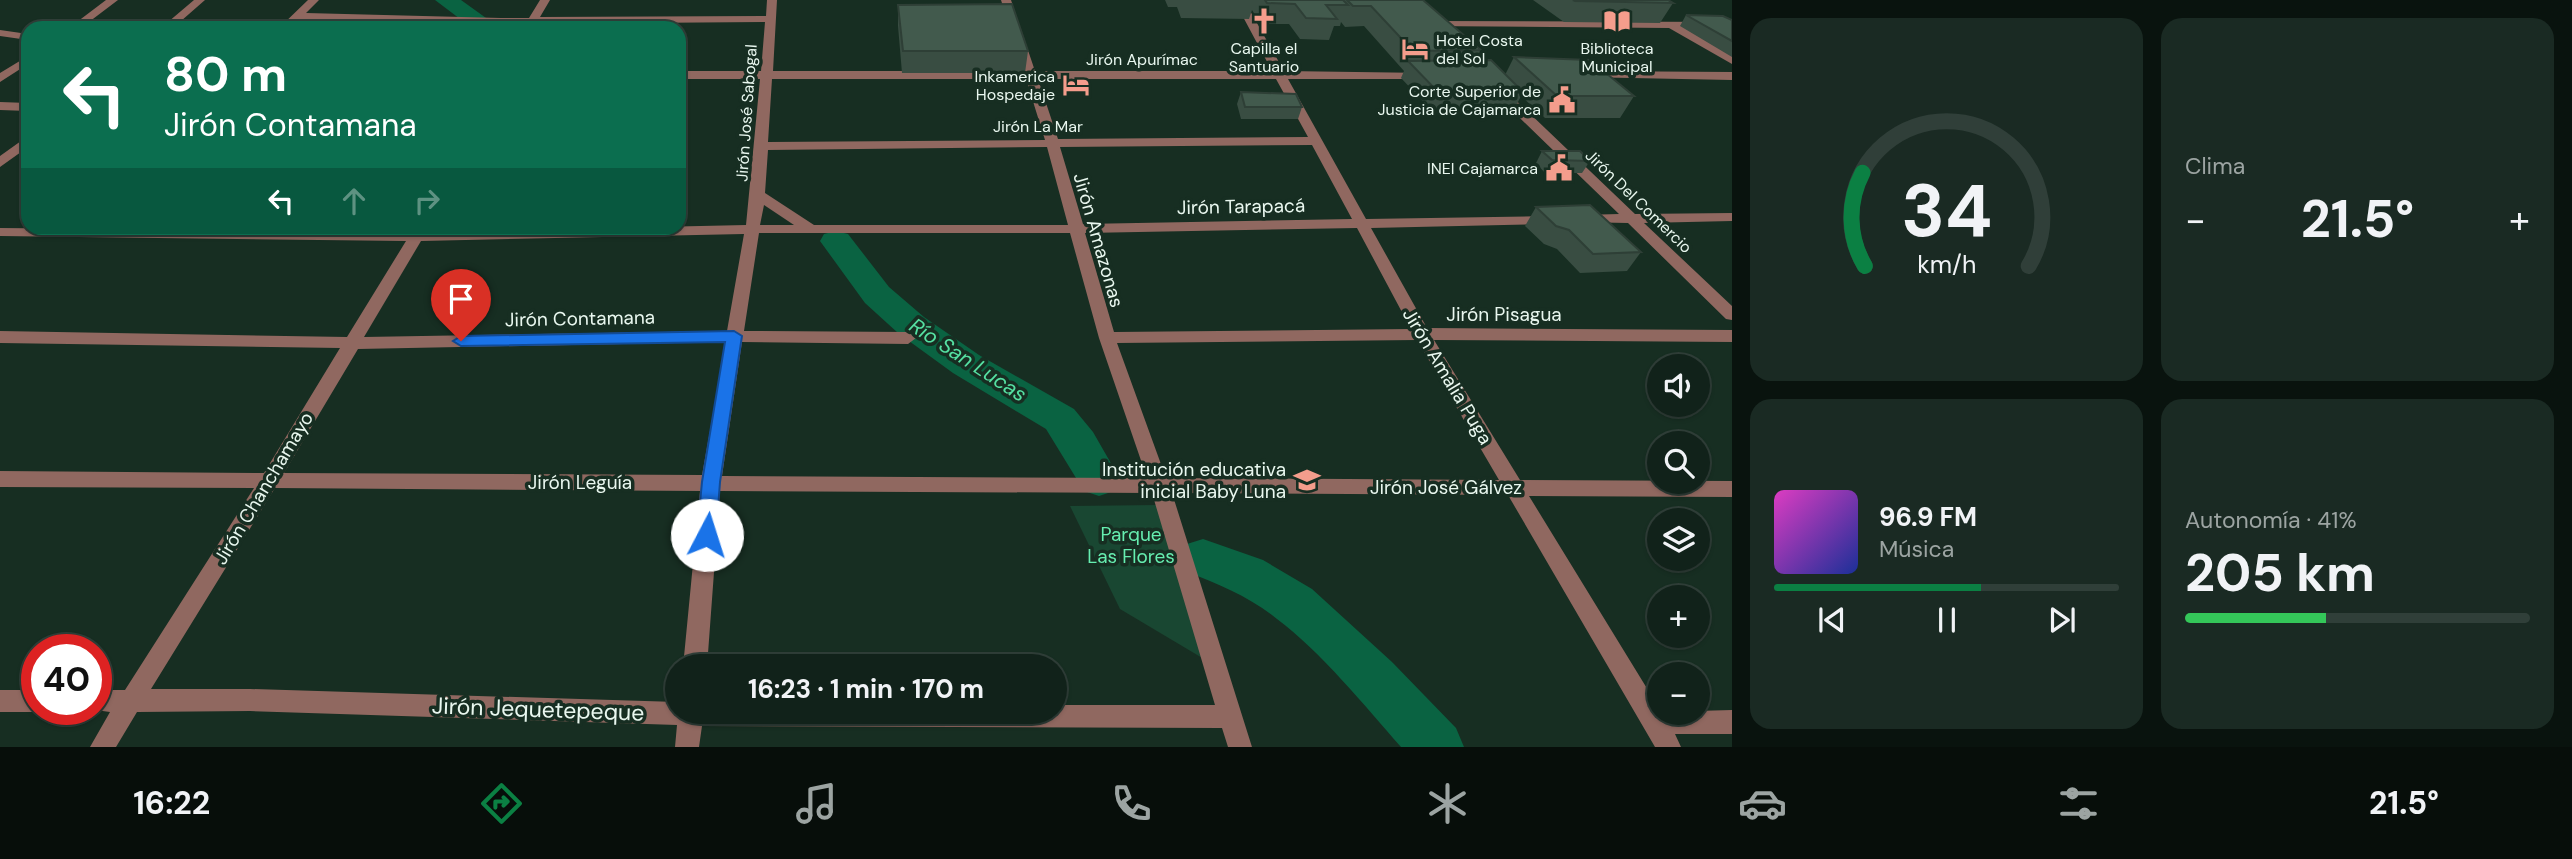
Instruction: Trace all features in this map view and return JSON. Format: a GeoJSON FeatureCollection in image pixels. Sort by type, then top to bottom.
{"type":"FeatureCollection","features":[{"type":"Feature","properties":{"kind":"street"},"geometry":{"type":"LineString","coordinates":[[84,21],[113,0]]}},
{"type":"Feature","properties":{"kind":"street"},"geometry":{"type":"LineString","coordinates":[[174,21],[200,0]]}},
{"type":"Feature","properties":{"kind":"street"},"geometry":{"type":"LineString","coordinates":[[292,21],[314,0]]}},
{"type":"Feature","properties":{"kind":"street"},"geometry":{"type":"LineString","coordinates":[[533,20],[545,0]]}},
{"type":"Feature","properties":{"kind":"street","name":"Jirón José Sabogal"},"geometry":{"type":"LineString","coordinates":[[696,654],[711,482],[758,195],[772,0]]}},
{"type":"Feature","properties":{"kind":"street","name":"Jirón Amazonas"},"geometry":{"type":"LineString","coordinates":[[1006,0],[1053,144],[1107,338],[1160,488],[1240,747]]}},
{"type":"Feature","properties":{"kind":"street","name":"Jirón Amalia Puga"},"geometry":{"type":"LineString","coordinates":[[1239,0],[1422,334],[1647,710]]}},
{"type":"Feature","properties":{"kind":"street"},"geometry":{"type":"LineString","coordinates":[[1650,12],[1732,61]]}},
{"type":"Feature","properties":{"kind":"street"},"geometry":{"type":"LineString","coordinates":[[297,16],[461,21],[769,19]]}},
{"type":"Feature","properties":{"kind":"street"},"geometry":{"type":"LineString","coordinates":[[1442,41],[1417,20],[1732,25]]}},
{"type":"Feature","properties":{"kind":"street"},"geometry":{"type":"LineString","coordinates":[[0,33],[21,36]]}},
{"type":"Feature","properties":{"kind":"street"},"geometry":{"type":"LineString","coordinates":[[0,43],[14,36]]}},
{"type":"Feature","properties":{"kind":"street"},"geometry":{"type":"LineString","coordinates":[[0,78],[21,64]]}},
{"type":"Feature","properties":{"kind":"street","name":"Jirón Apurímac"},"geometry":{"type":"LineString","coordinates":[[686,75],[1441,75]]}},
{"type":"Feature","properties":{"kind":"street"},"geometry":{"type":"LineString","coordinates":[[1565,75],[1732,76]]}},
{"type":"Feature","properties":{"kind":"street","name":"Jirón Del Comercio"},"geometry":{"type":"LineString","coordinates":[[1492,85],[1732,315]]}},
{"type":"Feature","properties":{"kind":"street"},"geometry":{"type":"LineString","coordinates":[[0,106],[21,107]]}},
{"type":"Feature","properties":{"kind":"street","name":"Jirón La Mar"},"geometry":{"type":"LineString","coordinates":[[761,146],[1316,141]]}},
{"type":"Feature","properties":{"kind":"street"},"geometry":{"type":"LineString","coordinates":[[0,163],[21,146]]}},
{"type":"Feature","properties":{"kind":"street"},"geometry":{"type":"LineString","coordinates":[[758,195],[811,229]]}},
{"type":"Feature","properties":{"kind":"street","name":"Jirón Tarapacá"},"geometry":{"type":"LineString","coordinates":[[686,230],[1076,229],[1732,217]]}},
{"type":"Feature","properties":{"kind":"street","name":"Jirón Tarapacá"},"geometry":{"type":"LineString","coordinates":[[0,232],[21,231]]}},
{"type":"Feature","properties":{"kind":"street","name":"Jirón Chanchamayo"},"geometry":{"type":"LineString","coordinates":[[102,747],[269,481],[417,235]]}},
{"type":"Feature","properties":{"kind":"street","name":"Jirón Pisagua"},"geometry":{"type":"LineString","coordinates":[[1107,338],[1422,334],[1732,336]]}},
{"type":"Feature","properties":{"kind":"street","name":"Jirón Contamana"},"geometry":{"type":"LineString","coordinates":[[0,337],[351,343],[734,336],[908,338]]}},
{"type":"Feature","properties":{"kind":"street","name":"Jirón Leguía"},"geometry":{"type":"LineString","coordinates":[[0,479],[711,482],[1160,488]]}},
{"type":"Feature","properties":{"kind":"street","name":"Jirón José Gálvez"},"geometry":{"type":"LineString","coordinates":[[1160,488],[1514,486],[1732,489]]}},
{"type":"Feature","properties":{"kind":"street","name":"Jirón Jequetepeque"},"geometry":{"type":"LineString","coordinates":[[112,701],[250,700],[665,712]]}},
{"type":"Feature","properties":{"kind":"street"},"geometry":{"type":"LineString","coordinates":[[0,701],[21,701]]}},
{"type":"Feature","properties":{"kind":"street","name":"Jirón Jequetepeque"},"geometry":{"type":"LineString","coordinates":[[1067,716],[1231,717]]}},
{"type":"Feature","properties":{"kind":"street"},"geometry":{"type":"LineString","coordinates":[[1710,722],[1732,722]]}},
{"type":"Feature","properties":{"kind":"street"},"geometry":{"type":"LineString","coordinates":[[687,747],[690,724]]}},
{"type":"Feature","properties":{"kind":"street","name":"Jirón Amalia Puga"},"geometry":{"type":"LineString","coordinates":[[1656,725],[1669,747]]}},
{"type":"Feature","properties":{"kind":"green space","name":"Parque Las Flores"},"geometry":{"type":"Polygon","coordinates":[[[1159,505],[1204,659],[1120,609],[1070,506],[1159,505]]]}},
{"type":"Feature","properties":{"kind":"building"},"geometry":{"type":"Polygon","coordinates":[[[1265,0],[1343,0],[1348,5],[1326,5],[1337,19],[1306,18],[1295,4],[1267,3],[1265,0]]]}},
{"type":"Feature","properties":{"kind":"building"},"geometry":{"type":"Polygon","coordinates":[[[1347,0],[1423,0],[1481,50],[1413,51],[1371,6],[1353,6],[1347,0]]]}},
{"type":"Feature","properties":{"kind":"building"},"geometry":{"type":"Polygon","coordinates":[[[1573,0],[1668,0],[1673,3],[1575,1],[1573,0]]]}},
{"type":"Feature","properties":{"kind":"building"},"geometry":{"type":"Polygon","coordinates":[[[1012,4],[1028,51],[903,51],[898,5],[1012,4]]]}},
{"type":"Feature","properties":{"kind":"building"},"geometry":{"type":"Polygon","coordinates":[[[1686,15],[1723,16],[1732,20],[1732,41],[1686,15]]]}},
{"type":"Feature","properties":{"kind":"building"},"geometry":{"type":"Polygon","coordinates":[[[1514,57],[1590,60],[1634,96],[1557,96],[1514,57]]]}},
{"type":"Feature","properties":{"kind":"building"},"geometry":{"type":"Polygon","coordinates":[[[1491,60],[1523,92],[1439,93],[1408,61],[1491,60]]]}},
{"type":"Feature","properties":{"kind":"building"},"geometry":{"type":"Polygon","coordinates":[[[1241,92],[1296,94],[1302,107],[1245,107],[1241,92]]]}},
{"type":"Feature","properties":{"kind":"building"},"geometry":{"type":"Polygon","coordinates":[[[1542,151],[1580,151],[1590,161],[1552,160],[1542,151]]]}},
{"type":"Feature","properties":{"kind":"building"},"geometry":{"type":"Polygon","coordinates":[[[1590,205],[1641,252],[1593,254],[1569,230],[1556,226],[1536,207],[1590,205]]]}},
{"type":"Feature","properties":{"kind":"waterway","name":"Río San Lucas"},"geometry":{"type":"LineString","coordinates":[[446,0],[478,21]]}},
{"type":"Feature","properties":{"kind":"waterway","name":"Río San Lucas"},"geometry":{"type":"LineString","coordinates":[[836,241],[877,295],[911,325],[966,364],[1060,419],[1099,479]]}},
{"type":"Feature","properties":{"kind":"waterway","name":"Río San Lucas"},"geometry":{"type":"LineString","coordinates":[[1203,558],[1246,574],[1295,604],[1374,679],[1437,747]]}},
{"type":"Feature","properties":{"kind":"place","name":"Capilla el Santuario"},"geometry":{"type":"Point","coordinates":[1264,21]}},
{"type":"Feature","properties":{"kind":"place","name":"Biblioteca Municipal"},"geometry":{"type":"Point","coordinates":[1617,21]}},
{"type":"Feature","properties":{"kind":"place","name":"Hotel Costa del Sol"},"geometry":{"type":"Point","coordinates":[1415,49]}},
{"type":"Feature","properties":{"kind":"place","name":"Inkamerica Hospedaje"},"geometry":{"type":"Point","coordinates":[1076,85]}},
{"type":"Feature","properties":{"kind":"place","name":"Corte Superior de Justicia de Cajamarca"},"geometry":{"type":"Point","coordinates":[1562,100]}},
{"type":"Feature","properties":{"kind":"place","name":"INEI Cajamarca"},"geometry":{"type":"Point","coordinates":[1559,168]}},
{"type":"Feature","properties":{"kind":"place","name":"Institución educativa inicial Baby Luna"},"geometry":{"type":"Point","coordinates":[1307,480]}},
{"type":"Feature","properties":{"kind":"route"},"geometry":{"type":"LineString","coordinates":[[461,341],[734,336],[711,482],[707,535]]}}]}
